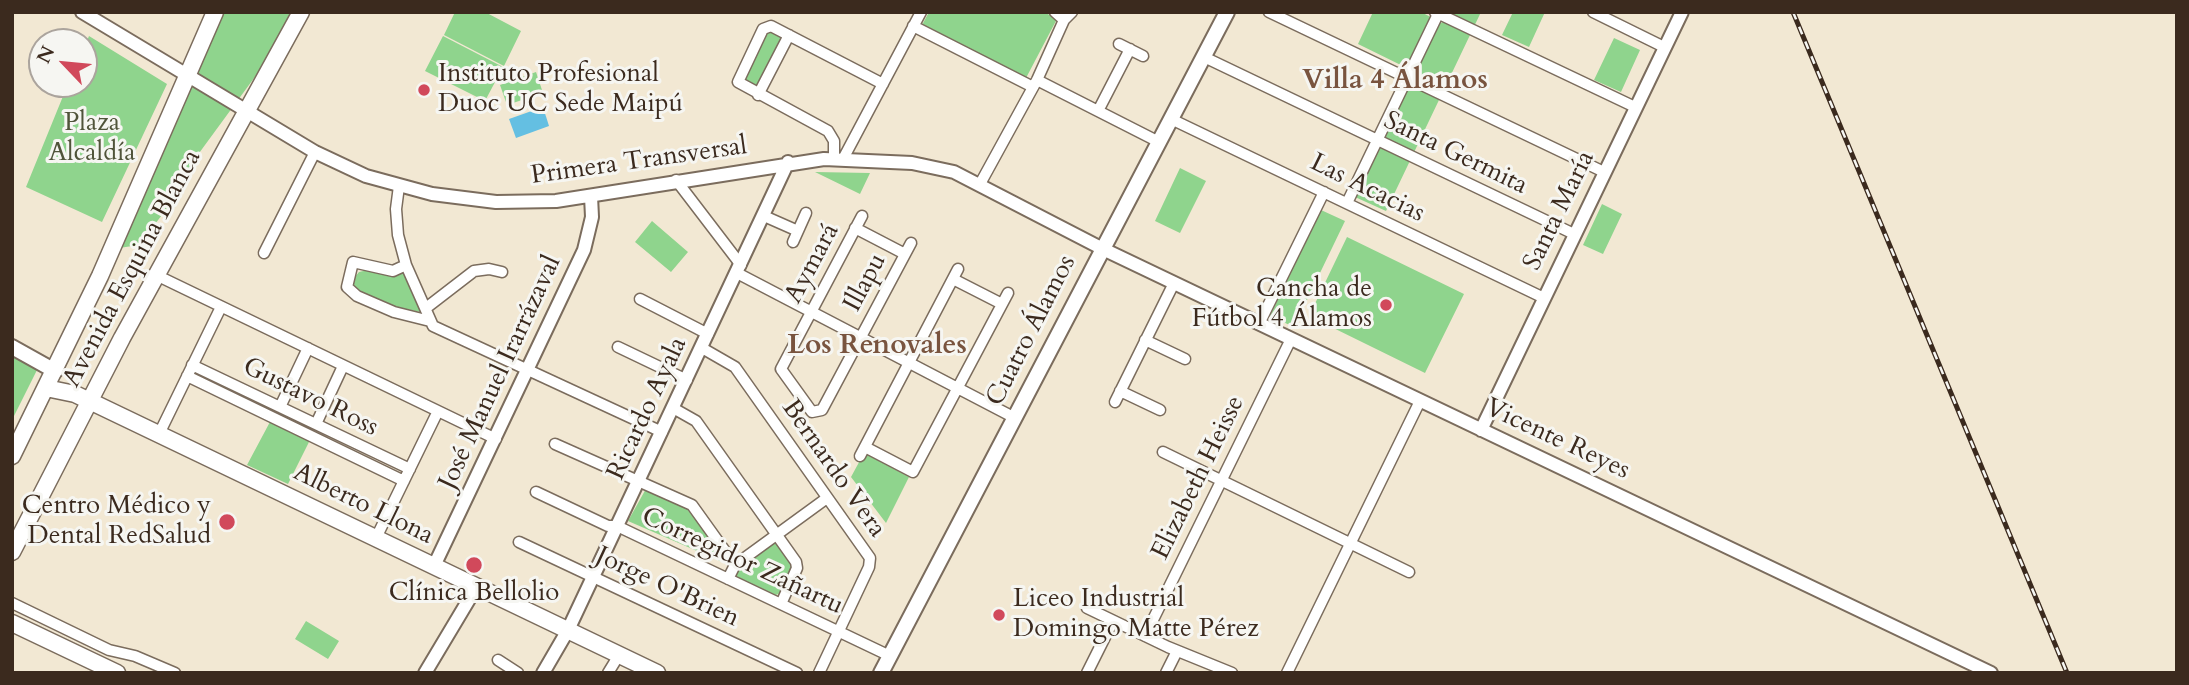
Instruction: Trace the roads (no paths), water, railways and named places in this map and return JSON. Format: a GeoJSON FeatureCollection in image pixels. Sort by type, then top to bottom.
{"type":"FeatureCollection","features":[{"type":"Feature","properties":{"kind":"main road"},"geometry":{"type":"LineString","coordinates":[[12,456],[55,372],[215,12]]}},
{"type":"Feature","properties":{"kind":"main road","name":"Avenida Esquina Blanca"},"geometry":{"type":"LineString","coordinates":[[12,552],[156,275],[302,12]]}},
{"type":"Feature","properties":{"kind":"main road","name":"Cuatro Álamos"},"geometry":{"type":"LineString","coordinates":[[881,673],[1227,12]]}},
{"type":"Feature","properties":{"kind":"main road"},"geometry":{"type":"LineString","coordinates":[[12,347],[55,372]]}},
{"type":"Feature","properties":{"kind":"main road","name":"Alberto Llona"},"geometry":{"type":"LineString","coordinates":[[46,388],[64,390],[89,400],[657,673]]}},
{"type":"Feature","properties":{"kind":"main road"},"geometry":{"type":"LineString","coordinates":[[12,623],[117,673]]}},
{"type":"Feature","properties":{"kind":"street","name":"Primera Transversal"},"geometry":{"type":"LineString","coordinates":[[82,12],[246,113],[315,152],[366,176],[399,186],[449,197],[510,202],[591,196],[788,163],[839,159],[926,165],[980,184],[1103,249]]}},
{"type":"Feature","properties":{"kind":"street"},"geometry":{"type":"LineString","coordinates":[[839,159],[883,84],[920,12]]}},
{"type":"Feature","properties":{"kind":"street"},"geometry":{"type":"LineString","coordinates":[[1055,12],[1064,20]]}},
{"type":"Feature","properties":{"kind":"street"},"geometry":{"type":"LineString","coordinates":[[980,184],[1035,84],[1064,20],[1072,12]]}},
{"type":"Feature","properties":{"kind":"street"},"geometry":{"type":"LineString","coordinates":[[1269,12],[1604,172]]}},
{"type":"Feature","properties":{"kind":"street"},"geometry":{"type":"LineString","coordinates":[[1593,12],[1664,47]]}},
{"type":"Feature","properties":{"kind":"street","name":"Santa María"},"geometry":{"type":"LineString","coordinates":[[1481,430],[1682,12]]}},
{"type":"Feature","properties":{"kind":"street"},"geometry":{"type":"LineString","coordinates":[[1347,203],[1437,13],[1635,107]]}},
{"type":"Feature","properties":{"kind":"street"},"geometry":{"type":"LineString","coordinates":[[839,159],[828,131],[739,85],[738,77],[765,27],[771,26],[883,84]]}},
{"type":"Feature","properties":{"kind":"street"},"geometry":{"type":"LineString","coordinates":[[913,26],[1159,142]]}},
{"type":"Feature","properties":{"kind":"street"},"geometry":{"type":"LineString","coordinates":[[758,95],[789,35]]}},
{"type":"Feature","properties":{"kind":"street"},"geometry":{"type":"LineString","coordinates":[[1119,44],[1143,56]]}},
{"type":"Feature","properties":{"kind":"street"},"geometry":{"type":"LineString","coordinates":[[1098,111],[1130,49]]}},
{"type":"Feature","properties":{"kind":"street","name":"Santa Germita"},"geometry":{"type":"LineString","coordinates":[[1204,57],[1574,234]]}},
{"type":"Feature","properties":{"kind":"street","name":"Las Acacias"},"geometry":{"type":"LineString","coordinates":[[1171,119],[1544,298]]}},
{"type":"Feature","properties":{"kind":"street"},"geometry":{"type":"LineString","coordinates":[[264,253],[315,152]]}},
{"type":"Feature","properties":{"kind":"street","name":"Ricardo Ayala"},"geometry":{"type":"LineString","coordinates":[[543,673],[594,577],[788,163]]}},
{"type":"Feature","properties":{"kind":"street"},"geometry":{"type":"LineString","coordinates":[[676,180],[739,269],[812,312],[1015,418]]}},
{"type":"Feature","properties":{"kind":"street"},"geometry":{"type":"LineString","coordinates":[[399,186],[396,221],[406,265],[430,321]]}},
{"type":"Feature","properties":{"kind":"street"},"geometry":{"type":"LineString","coordinates":[[1259,324],[1324,192]]}},
{"type":"Feature","properties":{"kind":"street","name":"José Manuel Irarrázaval"},"geometry":{"type":"LineString","coordinates":[[435,566],[584,250],[593,216],[591,196]]}},
{"type":"Feature","properties":{"kind":"street"},"geometry":{"type":"LineString","coordinates":[[793,242],[806,213]]}},
{"type":"Feature","properties":{"kind":"street"},"geometry":{"type":"LineString","coordinates":[[764,216],[798,231]]}},
{"type":"Feature","properties":{"kind":"street","name":"Aymará"},"geometry":{"type":"LineString","coordinates":[[817,414],[810,411],[781,369],[862,216]]}},
{"type":"Feature","properties":{"kind":"street"},"geometry":{"type":"LineString","coordinates":[[855,228],[905,254]]}},
{"type":"Feature","properties":{"kind":"street","name":"Illapu"},"geometry":{"type":"LineString","coordinates":[[817,414],[822,410],[911,243]]}},
{"type":"Feature","properties":{"kind":"street","name":"Vicente Reyes"},"geometry":{"type":"LineString","coordinates":[[1103,249],[1991,673]]}},
{"type":"Feature","properties":{"kind":"street"},"geometry":{"type":"LineString","coordinates":[[406,265],[393,271],[353,262],[347,287],[357,296],[394,312],[430,321],[444,332],[662,432]]}},
{"type":"Feature","properties":{"kind":"street"},"geometry":{"type":"LineString","coordinates":[[426,308],[474,271],[489,269],[502,272]]}},
{"type":"Feature","properties":{"kind":"street"},"geometry":{"type":"LineString","coordinates":[[958,269],[863,451],[913,472],[1008,293]]}},
{"type":"Feature","properties":{"kind":"street"},"geometry":{"type":"LineString","coordinates":[[156,275],[496,439]]}},
{"type":"Feature","properties":{"kind":"street"},"geometry":{"type":"LineString","coordinates":[[953,279],[1002,304]]}},
{"type":"Feature","properties":{"kind":"street"},"geometry":{"type":"LineString","coordinates":[[1115,402],[1174,283]]}},
{"type":"Feature","properties":{"kind":"street"},"geometry":{"type":"LineString","coordinates":[[640,299],[708,334]]}},
{"type":"Feature","properties":{"kind":"street"},"geometry":{"type":"LineString","coordinates":[[159,434],[221,307]]}},
{"type":"Feature","properties":{"kind":"street","name":"Elizabeth Heisse"},"geometry":{"type":"LineString","coordinates":[[1145,636],[1291,339]]}},
{"type":"Feature","properties":{"kind":"street"},"geometry":{"type":"LineString","coordinates":[[1145,340],[1185,359]]}},
{"type":"Feature","properties":{"kind":"street"},"geometry":{"type":"LineString","coordinates":[[618,347],[687,380]]}},
{"type":"Feature","properties":{"kind":"street"},"geometry":{"type":"LineString","coordinates":[[281,407],[307,348]]}},
{"type":"Feature","properties":{"kind":"street","name":"Bernardo Vera"},"geometry":{"type":"LineString","coordinates":[[702,348],[736,367],[870,561],[819,673]]}},
{"type":"Feature","properties":{"kind":"street","name":"Gustavo Ross"},"geometry":{"type":"LineString","coordinates":[[192,365],[410,469]]}},
{"type":"Feature","properties":{"kind":"street"},"geometry":{"type":"LineString","coordinates":[[316,424],[343,366]]}},
{"type":"Feature","properties":{"kind":"street","name":"Gustavo Ross"},"geometry":{"type":"LineString","coordinates":[[187,376],[404,481]]}},
{"type":"Feature","properties":{"kind":"street"},"geometry":{"type":"LineString","coordinates":[[1120,391],[1160,410]]}},
{"type":"Feature","properties":{"kind":"street"},"geometry":{"type":"LineString","coordinates":[[1287,673],[1420,401]]}},
{"type":"Feature","properties":{"kind":"street"},"geometry":{"type":"LineString","coordinates":[[674,408],[696,421],[798,565],[781,604]]}},
{"type":"Feature","properties":{"kind":"street"},"geometry":{"type":"LineString","coordinates":[[376,538],[438,411]]}},
{"type":"Feature","properties":{"kind":"street"},"geometry":{"type":"LineString","coordinates":[[555,444],[692,505],[735,565]]}},
{"type":"Feature","properties":{"kind":"street"},"geometry":{"type":"LineString","coordinates":[[1163,452],[1409,572]]}},
{"type":"Feature","properties":{"kind":"street","name":"Corregidor Zañartu"},"geometry":{"type":"LineString","coordinates":[[536,492],[608,526],[618,526],[890,656]]}},
{"type":"Feature","properties":{"kind":"street"},"geometry":{"type":"LineString","coordinates":[[728,579],[735,565],[827,498]]}},
{"type":"Feature","properties":{"kind":"street","name":"Jorge O'Brien"},"geometry":{"type":"LineString","coordinates":[[519,542],[797,673]]}},
{"type":"Feature","properties":{"kind":"street"},"geometry":{"type":"LineString","coordinates":[[425,673],[477,586]]}},
{"type":"Feature","properties":{"kind":"street"},"geometry":{"type":"LineString","coordinates":[[12,603],[109,650],[135,656],[175,673]]}},
{"type":"Feature","properties":{"kind":"street"},"geometry":{"type":"LineString","coordinates":[[1087,608],[1177,651],[1232,673]]}},
{"type":"Feature","properties":{"kind":"street"},"geometry":{"type":"LineString","coordinates":[[1087,673],[1113,621]]}},
{"type":"Feature","properties":{"kind":"street"},"geometry":{"type":"LineString","coordinates":[[1166,673],[1177,651]]}},
{"type":"Feature","properties":{"kind":"street"},"geometry":{"type":"LineString","coordinates":[[608,673],[619,654]]}},
{"type":"Feature","properties":{"kind":"street"},"geometry":{"type":"LineString","coordinates":[[498,660],[518,673]]}},
{"type":"Feature","properties":{"kind":"water"},"geometry":{"type":"Polygon","coordinates":[[[543,107],[549,126],[516,138],[509,119],[543,107]]]}},
{"type":"Feature","properties":{"kind":"railway"},"geometry":{"type":"LineString","coordinates":[[1793,12],[2067,673]]}},
{"type":"Feature","properties":{"kind":"place","name":"Instituto Profesional Duoc UC Sede Maipú"},"geometry":{"type":"Point","coordinates":[424,90]}},
{"type":"Feature","properties":{"kind":"place","name":"Cancha de Fútbol 4 Álamos"},"geometry":{"type":"Point","coordinates":[1386,305]}},
{"type":"Feature","properties":{"kind":"place","name":"Centro Médico y Dental RedSalud"},"geometry":{"type":"Point","coordinates":[227,522]}},
{"type":"Feature","properties":{"kind":"place","name":"Clínica Bellolio"},"geometry":{"type":"Point","coordinates":[474,565]}},
{"type":"Feature","properties":{"kind":"place","name":"Liceo Industrial Domingo Matte Pérez"},"geometry":{"type":"Point","coordinates":[999,615]}},
{"type":"Feature","properties":{"kind":"district","name":"Villa 4 Álamos"},"geometry":{"type":"Point","coordinates":[1395,82]}},
{"type":"Feature","properties":{"kind":"district","name":"Los Renovales"},"geometry":{"type":"Point","coordinates":[877,347]}},
{"type":"Feature","properties":{"kind":"park label","name":"Plaza Alcaldía"},"geometry":{"type":"Point","coordinates":[92,139]}}]}
